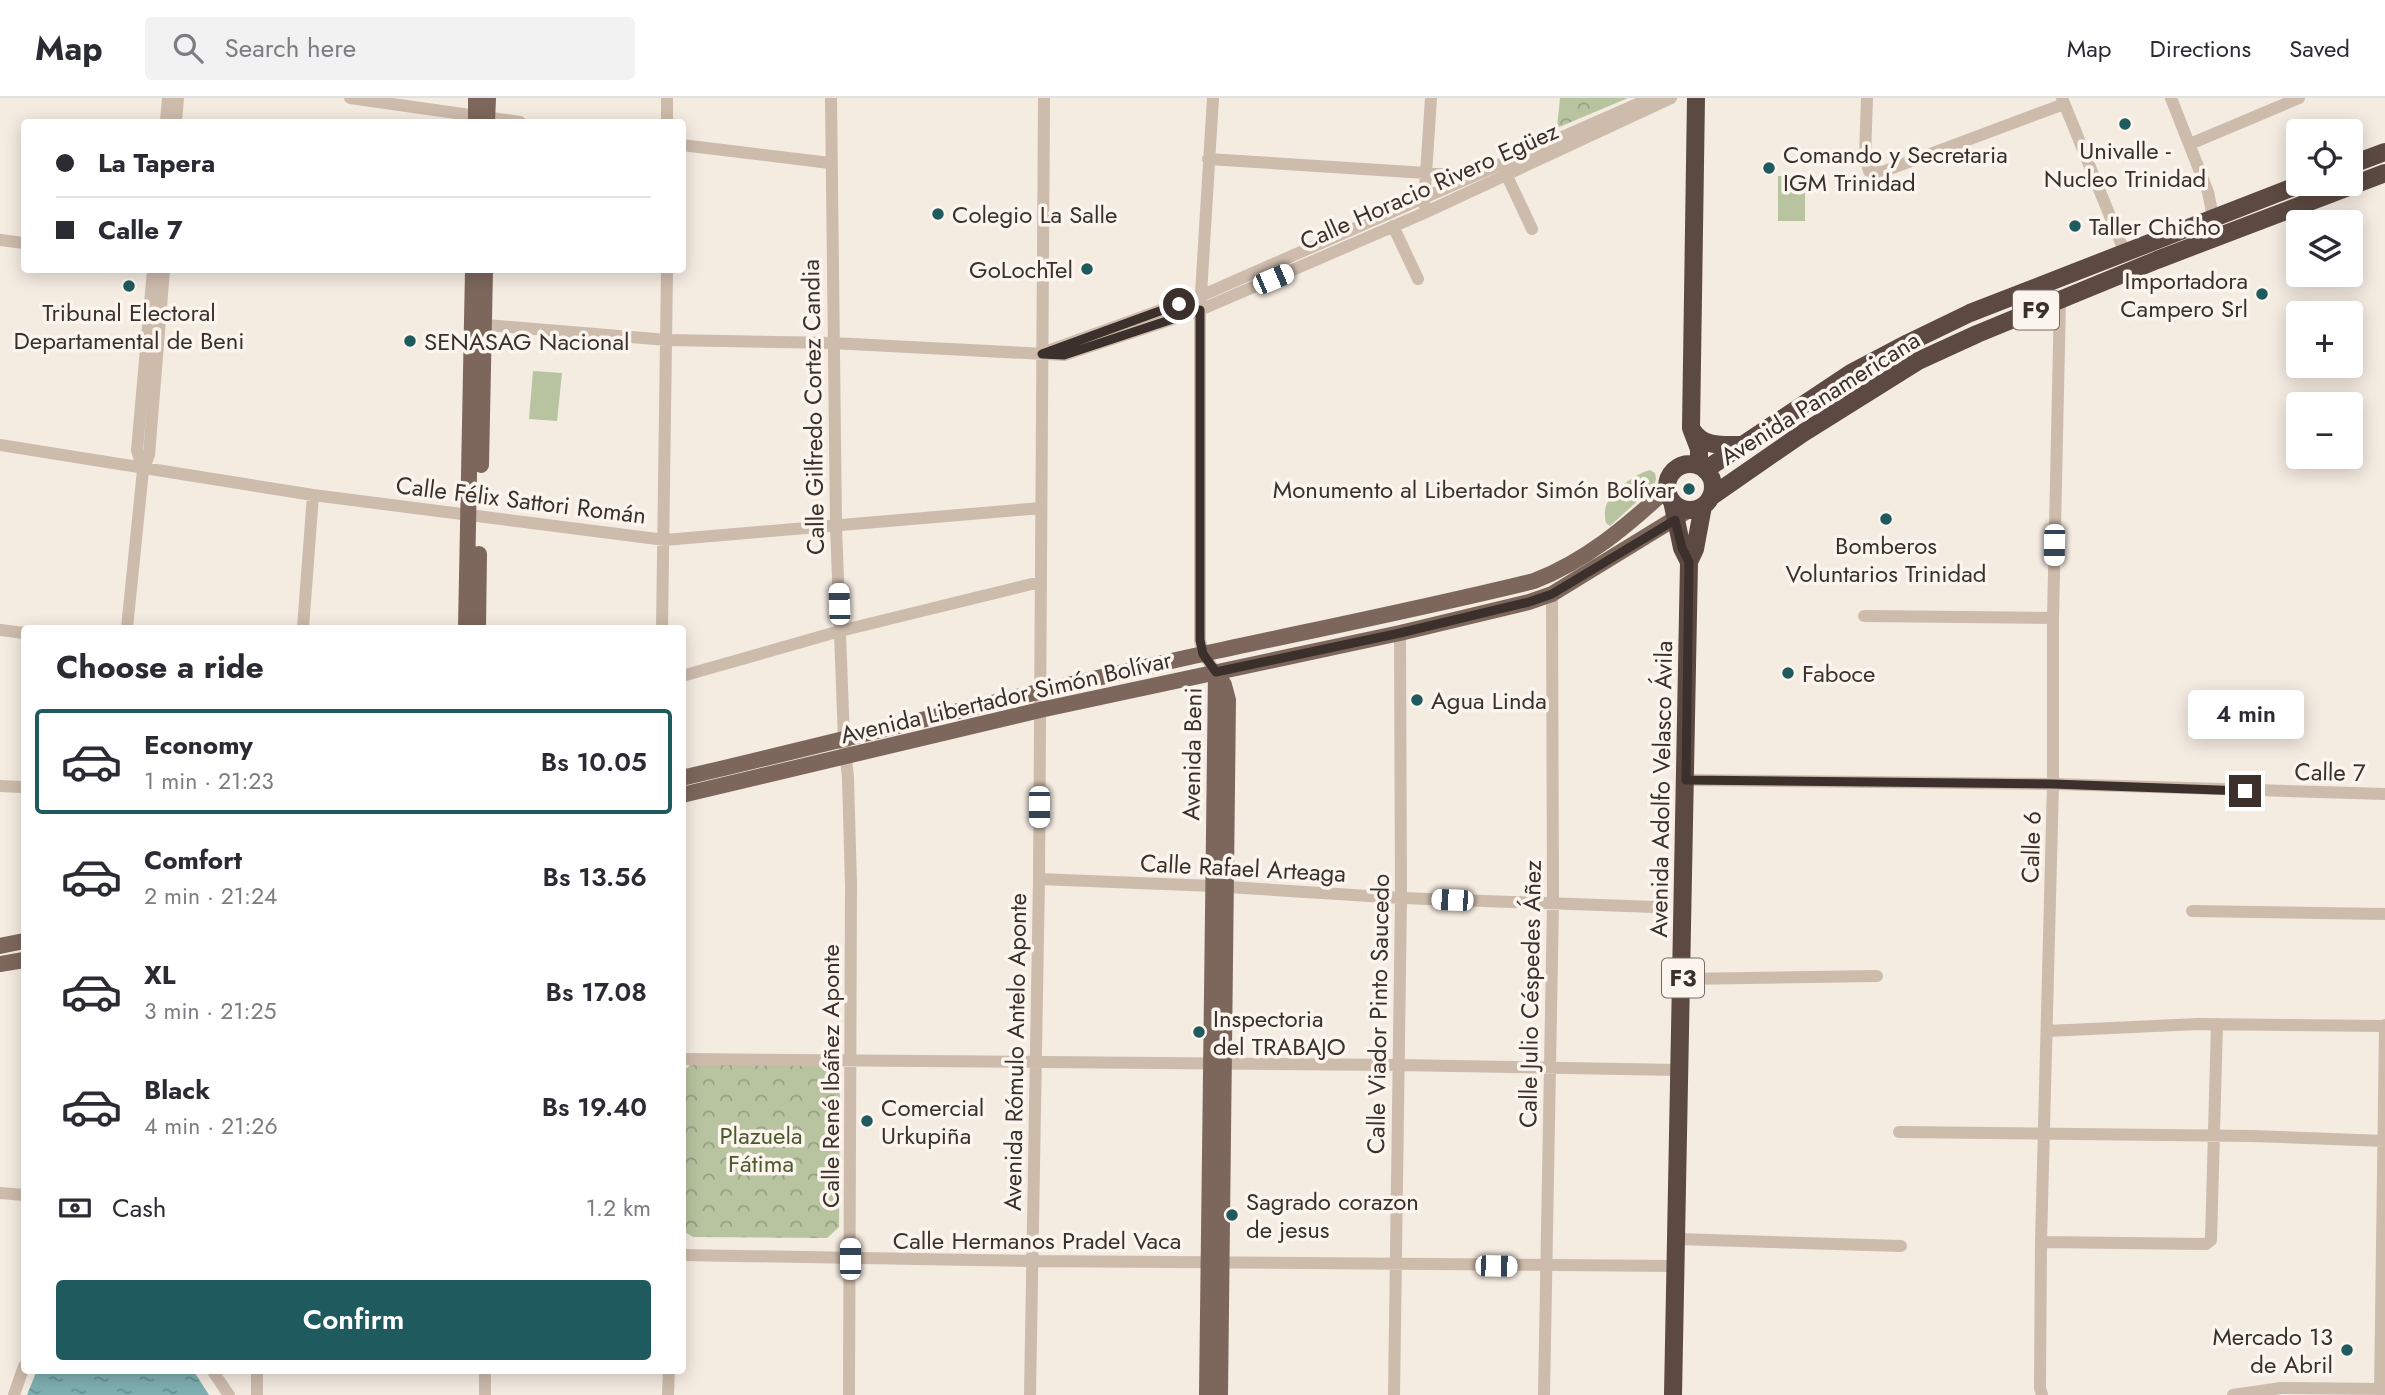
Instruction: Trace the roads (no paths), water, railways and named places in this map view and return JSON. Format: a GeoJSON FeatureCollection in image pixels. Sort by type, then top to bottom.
{"type":"FeatureCollection","features":[{"type":"Feature","properties":{"kind":"highway"},"geometry":{"type":"LineString","coordinates":[[1681,467],[1684,446],[1691,428],[1696,98]]}},
{"type":"Feature","properties":{"kind":"highway"},"geometry":{"type":"LineString","coordinates":[[2363,160],[2385,152]]}},
{"type":"Feature","properties":{"kind":"highway","name":"Avenida Panamericana"},"geometry":{"type":"LineString","coordinates":[[1695,508],[1854,399],[1918,361],[2060,300],[2385,173]]}},
{"type":"Feature","properties":{"kind":"highway","name":"Avenida Panamericana"},"geometry":{"type":"LineString","coordinates":[[1702,468],[1851,373],[1970,313],[2286,190]]}},
{"type":"Feature","properties":{"kind":"highway"},"geometry":{"type":"LineString","coordinates":[[1691,428],[1697,438],[1707,444],[1740,446]]}},
{"type":"Feature","properties":{"kind":"highway"},"geometry":{"type":"LineString","coordinates":[[1691,428],[1699,449],[1702,468],[1713,482],[1695,508],[1683,509],[1670,495],[1672,474],[1681,467],[1702,468]]}},
{"type":"Feature","properties":{"kind":"highway","name":"Avenida Adolfo Velasco Ávila"},"geometry":{"type":"LineString","coordinates":[[1689,562],[1682,548],[1695,508]]}},
{"type":"Feature","properties":{"kind":"highway","name":"Avenida Adolfo Velasco Ávila"},"geometry":{"type":"LineString","coordinates":[[1673,1395],[1689,562],[1695,549],[1695,508]]}},
{"type":"Feature","properties":{"kind":"main road"},"geometry":{"type":"LineString","coordinates":[[476,98],[482,119]]}},
{"type":"Feature","properties":{"kind":"main road"},"geometry":{"type":"LineString","coordinates":[[482,119],[488,98]]}},
{"type":"Feature","properties":{"kind":"main road"},"geometry":{"type":"LineString","coordinates":[[473,273],[478,324],[475,515],[478,625]]}},
{"type":"Feature","properties":{"kind":"main road"},"geometry":{"type":"LineString","coordinates":[[478,324],[485,273]]}},
{"type":"Feature","properties":{"kind":"main road","name":"Avenida Libertador Simón Bolívar"},"geometry":{"type":"LineString","coordinates":[[686,794],[1040,692],[1203,654],[1394,615],[1534,581],[1554,574],[1599,547],[1651,506],[1670,495]]}},
{"type":"Feature","properties":{"kind":"main road","name":"Avenida Libertador Simón Bolívar"},"geometry":{"type":"LineString","coordinates":[[686,777],[1040,710],[1400,633],[1529,602],[1552,594],[1695,508]]}},
{"type":"Feature","properties":{"kind":"main road"},"geometry":{"type":"LineString","coordinates":[[466,625],[475,515]]}},
{"type":"Feature","properties":{"kind":"main road","name":"Avenida Beni"},"geometry":{"type":"LineString","coordinates":[[1216,672],[1224,685],[1228,700],[1220,887],[1216,1262],[1220,1395]]}},
{"type":"Feature","properties":{"kind":"main road"},"geometry":{"type":"LineString","coordinates":[[0,946],[21,942]]}},
{"type":"Feature","properties":{"kind":"main road"},"geometry":{"type":"LineString","coordinates":[[0,964],[21,960]]}},
{"type":"Feature","properties":{"kind":"main road","name":"Avenida Beni"},"geometry":{"type":"LineString","coordinates":[[1207,1395],[1216,1262]]}},
{"type":"Feature","properties":{"kind":"street"},"geometry":{"type":"LineString","coordinates":[[166,119],[168,98]]}},
{"type":"Feature","properties":{"kind":"street"},"geometry":{"type":"LineString","coordinates":[[176,119],[178,98]]}},
{"type":"Feature","properties":{"kind":"street"},"geometry":{"type":"LineString","coordinates":[[350,98],[476,119]]}},
{"type":"Feature","properties":{"kind":"street"},"geometry":{"type":"LineString","coordinates":[[667,98],[667,119]]}},
{"type":"Feature","properties":{"kind":"street","name":"Calle Gilfredo Cortez Candia"},"geometry":{"type":"LineString","coordinates":[[831,98],[832,343],[845,749]]}},
{"type":"Feature","properties":{"kind":"street","name":"Avenida Rómulo Antelo Aponte"},"geometry":{"type":"LineString","coordinates":[[1030,1395],[1039,879],[1044,98]]}},
{"type":"Feature","properties":{"kind":"street"},"geometry":{"type":"LineString","coordinates":[[1213,98],[1200,310],[1200,640],[1203,654],[1216,672]]}},
{"type":"Feature","properties":{"kind":"street"},"geometry":{"type":"LineString","coordinates":[[1422,214],[1431,98]]}},
{"type":"Feature","properties":{"kind":"street","name":"Calle Horacio Rivero Egüez"},"geometry":{"type":"LineString","coordinates":[[478,324],[667,340],[832,343],[1064,355],[1200,310],[1422,214],[1477,182],[1651,98]]}},
{"type":"Feature","properties":{"kind":"street","name":"Calle Horacio Rivero Egüez"},"geometry":{"type":"LineString","coordinates":[[1042,354],[1203,295],[1424,199],[1477,182],[1507,176],[1671,98]]}},
{"type":"Feature","properties":{"kind":"street"},"geometry":{"type":"LineString","coordinates":[[1867,98],[1865,156],[1869,171],[1882,173],[2063,101],[2125,253]]}},
{"type":"Feature","properties":{"kind":"street"},"geometry":{"type":"LineString","coordinates":[[2171,98],[2208,192],[2213,217]]}},
{"type":"Feature","properties":{"kind":"street"},"geometry":{"type":"LineString","coordinates":[[2190,144],[2281,102],[2299,98]]}},
{"type":"Feature","properties":{"kind":"street"},"geometry":{"type":"LineString","coordinates":[[686,145],[830,163]]}},
{"type":"Feature","properties":{"kind":"street"},"geometry":{"type":"LineString","coordinates":[[1208,159],[1425,174],[1477,182]]}},
{"type":"Feature","properties":{"kind":"street"},"geometry":{"type":"LineString","coordinates":[[1507,176],[1532,229]]}},
{"type":"Feature","properties":{"kind":"street"},"geometry":{"type":"LineString","coordinates":[[1393,226],[1418,279]]}},
{"type":"Feature","properties":{"kind":"street"},"geometry":{"type":"LineString","coordinates":[[0,240],[21,243]]}},
{"type":"Feature","properties":{"kind":"street"},"geometry":{"type":"LineString","coordinates":[[143,470],[137,450],[153,273]]}},
{"type":"Feature","properties":{"kind":"street"},"geometry":{"type":"LineString","coordinates":[[127,625],[143,470],[149,455],[164,273]]}},
{"type":"Feature","properties":{"kind":"street"},"geometry":{"type":"LineString","coordinates":[[663,625],[667,273]]}},
{"type":"Feature","properties":{"kind":"street","name":"Calle 6"},"geometry":{"type":"LineString","coordinates":[[2042,1395],[2041,1242],[2053,784],[2053,618],[2060,300]]}},
{"type":"Feature","properties":{"kind":"street","name":"Calle Félix Sattori Román"},"geometry":{"type":"LineString","coordinates":[[0,445],[143,470],[313,495],[665,540],[1041,508]]}},
{"type":"Feature","properties":{"kind":"street"},"geometry":{"type":"LineString","coordinates":[[303,625],[313,495]]}},
{"type":"Feature","properties":{"kind":"street"},"geometry":{"type":"LineString","coordinates":[[686,675],[840,631],[1040,582]]}},
{"type":"Feature","properties":{"kind":"street","name":"Calle Julio Céspedes Áñez"},"geometry":{"type":"LineString","coordinates":[[1544,1395],[1553,903],[1552,594]]}},
{"type":"Feature","properties":{"kind":"street"},"geometry":{"type":"LineString","coordinates":[[1864,616],[2053,618]]}},
{"type":"Feature","properties":{"kind":"street"},"geometry":{"type":"LineString","coordinates":[[0,630],[21,633]]}},
{"type":"Feature","properties":{"kind":"street","name":"Calle Viador Pinto Saucedo"},"geometry":{"type":"LineString","coordinates":[[1394,1395],[1401,898],[1400,633]]}},
{"type":"Feature","properties":{"kind":"street","name":"Calle René Ibáñez Aponte"},"geometry":{"type":"LineString","coordinates":[[845,749],[851,885],[849,1395]]}},
{"type":"Feature","properties":{"kind":"street","name":"Calle 7"},"geometry":{"type":"LineString","coordinates":[[1686,780],[2053,784],[2385,794]]}},
{"type":"Feature","properties":{"kind":"street"},"geometry":{"type":"LineString","coordinates":[[0,786],[21,787]]}},
{"type":"Feature","properties":{"kind":"street","name":"Calle Rafael Arteaga"},"geometry":{"type":"LineString","coordinates":[[1039,879],[1401,898],[1655,907]]}},
{"type":"Feature","properties":{"kind":"street"},"geometry":{"type":"LineString","coordinates":[[2192,911],[2385,914]]}},
{"type":"Feature","properties":{"kind":"street"},"geometry":{"type":"LineString","coordinates":[[1683,979],[1877,976]]}},
{"type":"Feature","properties":{"kind":"street"},"geometry":{"type":"LineString","coordinates":[[2047,1031],[2217,1024],[2385,1026],[2382,1391],[2281,1388],[2233,1395]]}},
{"type":"Feature","properties":{"kind":"street"},"geometry":{"type":"LineString","coordinates":[[2041,1242],[2206,1244],[2211,1240],[2217,1024]]}},
{"type":"Feature","properties":{"kind":"street"},"geometry":{"type":"LineString","coordinates":[[686,1059],[1678,1070]]}},
{"type":"Feature","properties":{"kind":"street"},"geometry":{"type":"LineString","coordinates":[[1899,1132],[2384,1141]]}},
{"type":"Feature","properties":{"kind":"street"},"geometry":{"type":"LineString","coordinates":[[0,1193],[21,1195]]}},
{"type":"Feature","properties":{"kind":"street"},"geometry":{"type":"LineString","coordinates":[[1677,1239],[1901,1246]]}},
{"type":"Feature","properties":{"kind":"street","name":"Calle Hermanos Pradel Vaca"},"geometry":{"type":"LineString","coordinates":[[686,1255],[1676,1266]]}},
{"type":"Feature","properties":{"kind":"street"},"geometry":{"type":"LineString","coordinates":[[14,1394],[21,1374]]}},
{"type":"Feature","properties":{"kind":"street"},"geometry":{"type":"LineString","coordinates":[[215,1374],[229,1395]]}},
{"type":"Feature","properties":{"kind":"street"},"geometry":{"type":"LineString","coordinates":[[257,1374],[257,1395]]}},
{"type":"Feature","properties":{"kind":"street"},"geometry":{"type":"LineString","coordinates":[[485,1374],[485,1395]]}},
{"type":"Feature","properties":{"kind":"street"},"geometry":{"type":"LineString","coordinates":[[668,1374],[668,1395]]}},
{"type":"Feature","properties":{"kind":"water"},"geometry":{"type":"Polygon","coordinates":[[[35,1374],[196,1374],[209,1395],[27,1395],[35,1374]]]}},
{"type":"Feature","properties":{"kind":"place","name":"Univalle - Nucleo Trinidad"},"geometry":{"type":"Point","coordinates":[2125,124]}},
{"type":"Feature","properties":{"kind":"place","name":"Comando y Secretaria IGM Trinidad"},"geometry":{"type":"Point","coordinates":[1769,168]}},
{"type":"Feature","properties":{"kind":"place","name":"Colegio La Salle"},"geometry":{"type":"Point","coordinates":[938,214]}},
{"type":"Feature","properties":{"kind":"place","name":"Taller Chicho"},"geometry":{"type":"Point","coordinates":[2075,226]}},
{"type":"Feature","properties":{"kind":"place","name":"GoLochTel"},"geometry":{"type":"Point","coordinates":[1087,269]}},
{"type":"Feature","properties":{"kind":"place","name":"Tribunal Electoral Departamental de Beni"},"geometry":{"type":"Point","coordinates":[129,286]}},
{"type":"Feature","properties":{"kind":"place","name":"Importadora Campero Srl"},"geometry":{"type":"Point","coordinates":[2262,294]}},
{"type":"Feature","properties":{"kind":"place","name":"SENASAG Nacional"},"geometry":{"type":"Point","coordinates":[410,341]}},
{"type":"Feature","properties":{"kind":"place","name":"Monumento al Libertador Simón Bolívar"},"geometry":{"type":"Point","coordinates":[1689,489]}},
{"type":"Feature","properties":{"kind":"place","name":"Bomberos Voluntarios Trinidad"},"geometry":{"type":"Point","coordinates":[1886,519]}},
{"type":"Feature","properties":{"kind":"place","name":"Faboce"},"geometry":{"type":"Point","coordinates":[1788,673]}},
{"type":"Feature","properties":{"kind":"place","name":"Agua Linda"},"geometry":{"type":"Point","coordinates":[1417,700]}},
{"type":"Feature","properties":{"kind":"place","name":"Inspectoria del TRABAJO"},"geometry":{"type":"Point","coordinates":[1199,1032]}},
{"type":"Feature","properties":{"kind":"place","name":"Comercial Urkupiña"},"geometry":{"type":"Point","coordinates":[867,1121]}},
{"type":"Feature","properties":{"kind":"place","name":"Sagrado corazon de jesus"},"geometry":{"type":"Point","coordinates":[1232,1215]}},
{"type":"Feature","properties":{"kind":"place","name":"Mercado 13 de Abril"},"geometry":{"type":"Point","coordinates":[2347,1350]}},
{"type":"Feature","properties":{"kind":"park label","name":"Plazuela Fátima"},"geometry":{"type":"Point","coordinates":[761,1149]}}]}
